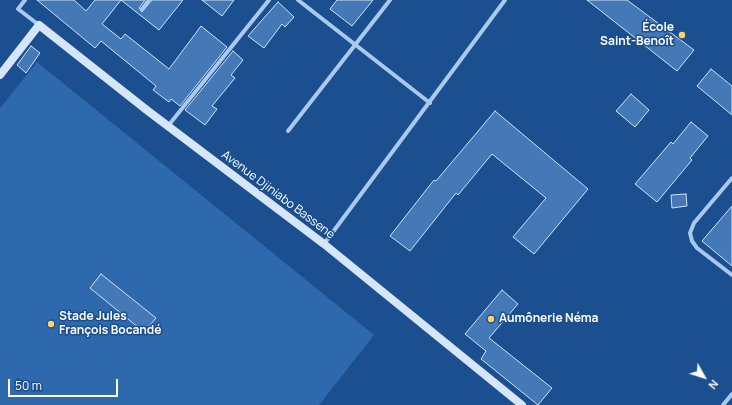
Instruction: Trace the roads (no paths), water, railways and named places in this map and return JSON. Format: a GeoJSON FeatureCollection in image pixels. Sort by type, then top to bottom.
{"type":"FeatureCollection","features":[{"type":"Feature","properties":{"kind":"main road","name":"Avenue Djiniabo Bassene"},"geometry":{"type":"LineString","coordinates":[[39,25],[168,126],[324,244],[522,405]]}},
{"type":"Feature","properties":{"kind":"main road"},"geometry":{"type":"LineString","coordinates":[[0,75],[39,25]]}},
{"type":"Feature","properties":{"kind":"street","name":"Avenue Djiniabo Bassene"},"geometry":{"type":"LineString","coordinates":[[25,0],[18,9],[39,25]]}},
{"type":"Feature","properties":{"kind":"street"},"geometry":{"type":"LineString","coordinates":[[142,9],[149,0]]}},
{"type":"Feature","properties":{"kind":"street"},"geometry":{"type":"LineString","coordinates":[[168,126],[269,0]]}},
{"type":"Feature","properties":{"kind":"street"},"geometry":{"type":"LineString","coordinates":[[298,0],[430,103]]}},
{"type":"Feature","properties":{"kind":"street"},"geometry":{"type":"LineString","coordinates":[[288,131],[390,0]]}},
{"type":"Feature","properties":{"kind":"street"},"geometry":{"type":"LineString","coordinates":[[324,244],[505,0]]}},
{"type":"Feature","properties":{"kind":"street"},"geometry":{"type":"LineString","coordinates":[[732,178],[694,223],[690,233],[697,248],[732,275]]}},
{"type":"Feature","properties":{"kind":"street"},"geometry":{"type":"LineString","coordinates":[[723,405],[732,394]]}},
{"type":"Feature","properties":{"kind":"place","name":"École Saint-Benoît"},"geometry":{"type":"Point","coordinates":[682,35]}},
{"type":"Feature","properties":{"kind":"place","name":"Aumônerie Néma"},"geometry":{"type":"Point","coordinates":[491,319]}},
{"type":"Feature","properties":{"kind":"place","name":"Stade Jules François Bocandé"},"geometry":{"type":"Point","coordinates":[51,324]}}]}
